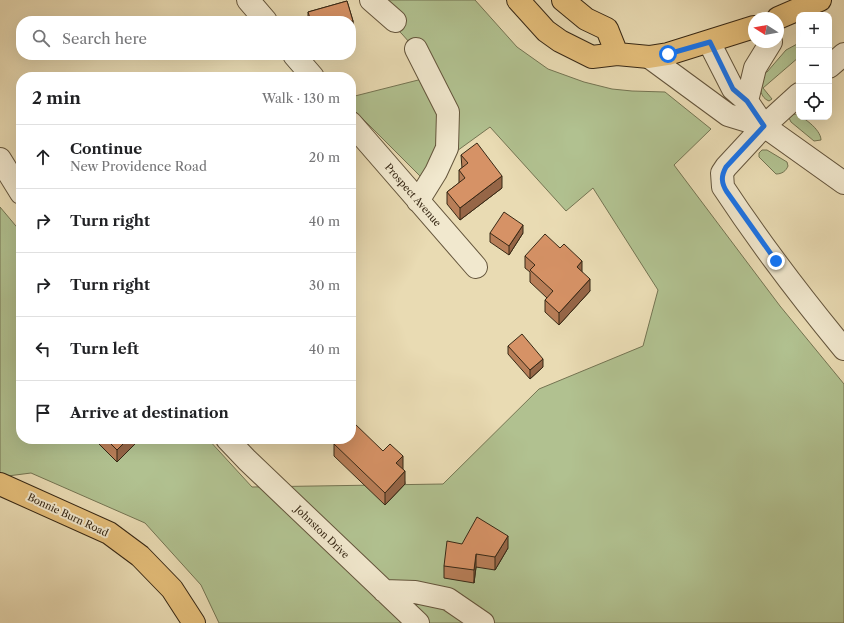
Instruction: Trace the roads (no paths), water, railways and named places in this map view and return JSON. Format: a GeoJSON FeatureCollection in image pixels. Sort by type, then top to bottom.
{"type":"FeatureCollection","features":[{"type":"Feature","properties":{"kind":"main road"},"geometry":{"type":"LineString","coordinates":[[518,0],[546,31],[592,58],[618,54],[649,56],[668,54],[748,29]]}},
{"type":"Feature","properties":{"kind":"main road"},"geometry":{"type":"LineString","coordinates":[[563,0],[586,18],[607,28],[618,54]]}},
{"type":"Feature","properties":{"kind":"main road"},"geometry":{"type":"LineString","coordinates":[[784,19],[820,0]]}},
{"type":"Feature","properties":{"kind":"main road","name":"Bonnie Burn Road"},"geometry":{"type":"LineString","coordinates":[[0,484],[109,533],[140,556],[172,589],[194,623]]}},
{"type":"Feature","properties":{"kind":"street"},"geometry":{"type":"LineString","coordinates":[[371,0],[395,21]]}},
{"type":"Feature","properties":{"kind":"street"},"geometry":{"type":"LineString","coordinates":[[710,42],[733,89],[747,101],[764,126]]}},
{"type":"Feature","properties":{"kind":"street"},"geometry":{"type":"LineString","coordinates":[[747,101],[755,68],[767,48]]}},
{"type":"Feature","properties":{"kind":"street"},"geometry":{"type":"LineString","coordinates":[[416,49],[448,112],[447,148],[436,172],[418,201]]}},
{"type":"Feature","properties":{"kind":"street"},"geometry":{"type":"LineString","coordinates":[[832,64],[844,54]]}},
{"type":"Feature","properties":{"kind":"street"},"geometry":{"type":"LineString","coordinates":[[649,56],[728,115],[764,126],[844,182]]}},
{"type":"Feature","properties":{"kind":"street"},"geometry":{"type":"LineString","coordinates":[[298,60],[309,72]]}},
{"type":"Feature","properties":{"kind":"street"},"geometry":{"type":"LineString","coordinates":[[796,97],[764,126],[726,167],[722,173],[724,187],[808,306],[844,349]]}},
{"type":"Feature","properties":{"kind":"street","name":"Prospect Avenue"},"geometry":{"type":"LineString","coordinates":[[356,129],[476,267]]}},
{"type":"Feature","properties":{"kind":"street"},"geometry":{"type":"LineString","coordinates":[[0,159],[16,185]]}},
{"type":"Feature","properties":{"kind":"street","name":"Johnston Drive"},"geometry":{"type":"LineString","coordinates":[[232,444],[418,623]]}},
{"type":"Feature","properties":{"kind":"street"},"geometry":{"type":"LineString","coordinates":[[384,591],[415,592],[448,599],[483,623]]}}]}
